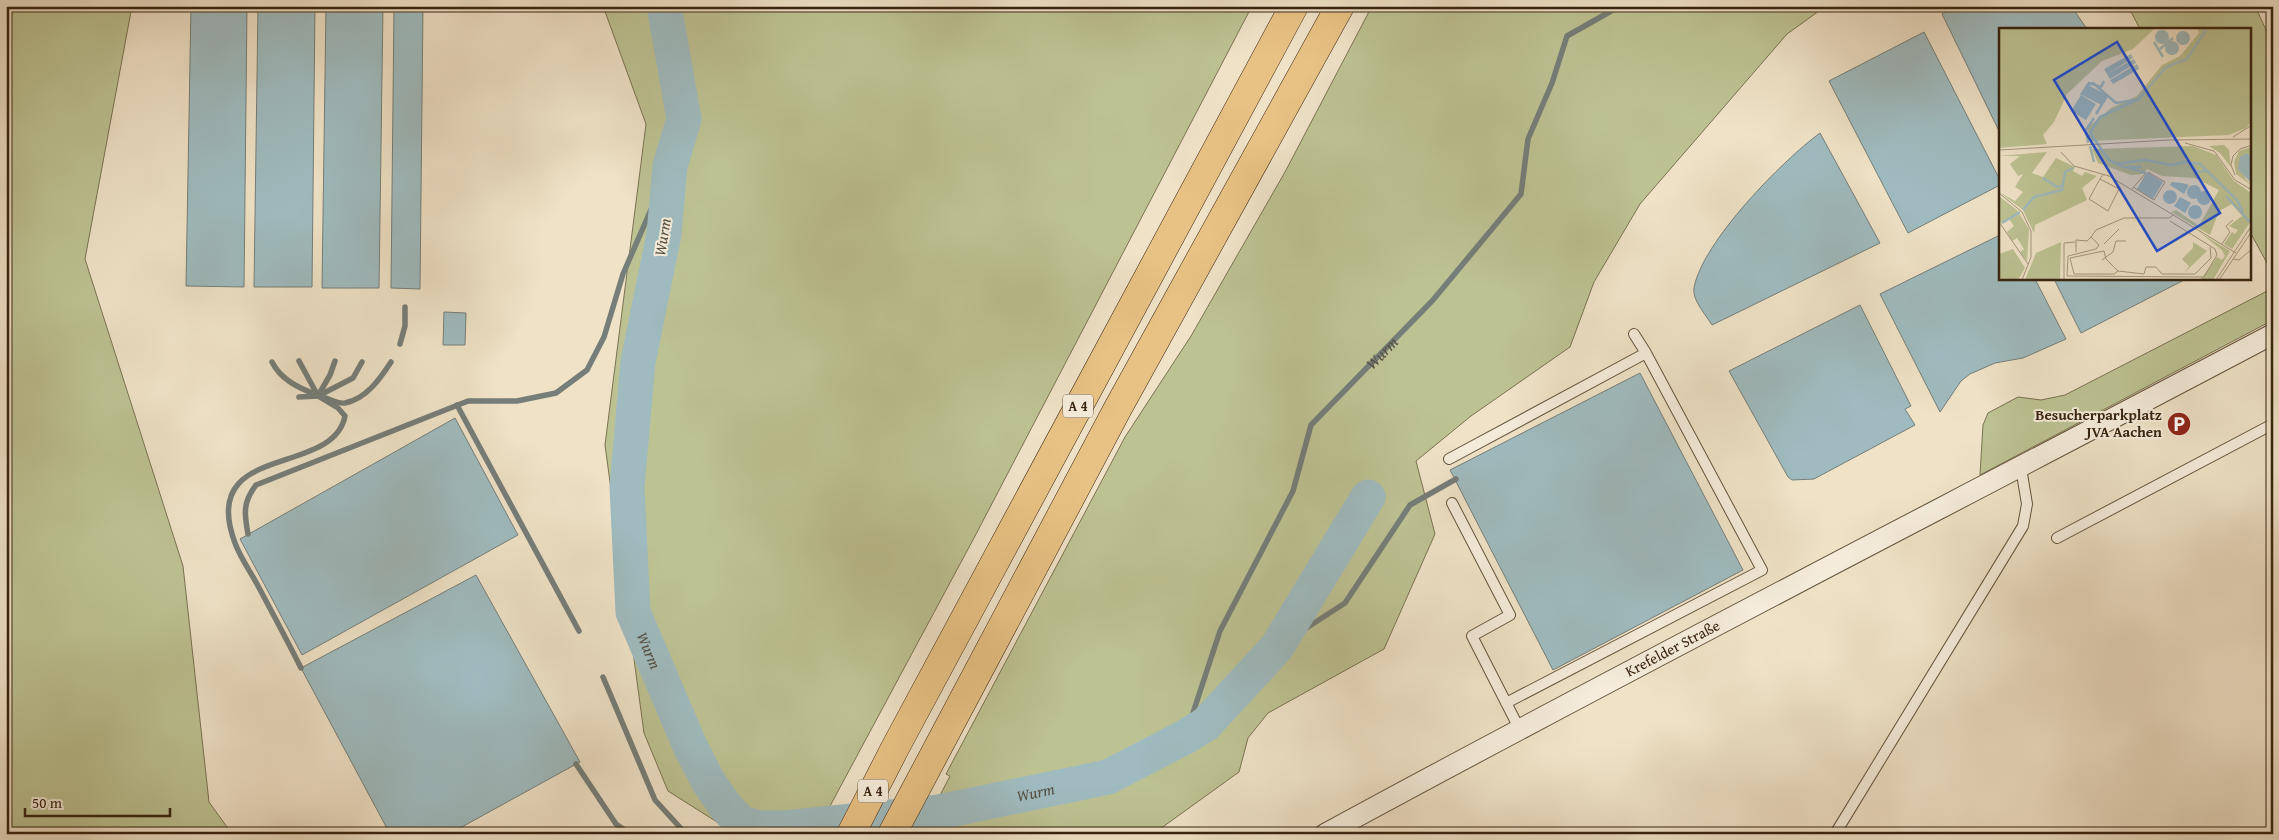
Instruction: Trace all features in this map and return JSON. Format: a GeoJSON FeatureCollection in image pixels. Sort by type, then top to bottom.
{"type":"FeatureCollection","features":[{"type":"Feature","properties":{"kind":"highway","name":"A 4"},"geometry":{"type":"LineString","coordinates":[[851,834],[895,748],[1294,6]]}},
{"type":"Feature","properties":{"kind":"highway","name":"A 4"},"geometry":{"type":"LineString","coordinates":[[892,834],[927,764],[1123,399],[1340,6]]}},
{"type":"Feature","properties":{"kind":"street","name":"Krefelder Straße"},"geometry":{"type":"LineString","coordinates":[[1325,834],[1519,728],[2021,468],[2273,334]]}},
{"type":"Feature","properties":{"kind":"lane"},"geometry":{"type":"LineString","coordinates":[[1506,704],[1762,570],[1634,334]]}},
{"type":"Feature","properties":{"kind":"lane"},"geometry":{"type":"LineString","coordinates":[[1449,459],[1646,353]]}},
{"type":"Feature","properties":{"kind":"lane"},"geometry":{"type":"LineString","coordinates":[[2057,538],[2273,424]]}},
{"type":"Feature","properties":{"kind":"lane"},"geometry":{"type":"LineString","coordinates":[[1835,834],[2024,526],[2027,504],[2021,468]]}},
{"type":"Feature","properties":{"kind":"lane"},"geometry":{"type":"LineString","coordinates":[[1452,503],[1510,615],[1472,636],[1519,728]]}},
{"type":"Feature","properties":{"kind":"green space"},"geometry":{"type":"Polygon","coordinates":[[[6,6],[132,6],[85,259],[183,566],[209,802],[232,834],[6,834],[6,6]]]}},
{"type":"Feature","properties":{"kind":"green space"},"geometry":{"type":"Polygon","coordinates":[[[603,6],[1252,6],[974,538],[815,834],[736,834],[668,791],[644,733],[605,445],[646,124],[603,6]]]}},
{"type":"Feature","properties":{"kind":"green space"},"geometry":{"type":"Polygon","coordinates":[[[1372,6],[1826,6],[1787,34],[1640,204],[1594,282],[1570,347],[1471,416],[1416,461],[1435,534],[1384,649],[1268,713],[1248,738],[1239,772],[1153,834],[920,834],[950,776],[946,774],[1125,437],[1191,336],[1285,172],[1372,6]]]}},
{"type":"Feature","properties":{"kind":"green space"},"geometry":{"type":"Polygon","coordinates":[[[2128,6],[2255,6],[2273,45],[2273,274],[2252,236],[2252,28],[2139,28],[2128,6]]]}},
{"type":"Feature","properties":{"kind":"green space"},"geometry":{"type":"Polygon","coordinates":[[[2273,288],[2273,320],[1980,475],[1983,425],[1988,413],[2018,397],[2041,400],[2065,395],[2273,288]]]}},
{"type":"Feature","properties":{"kind":"water"},"geometry":{"type":"Polygon","coordinates":[[[191,6],[247,6],[244,287],[186,286],[191,6]]]}},
{"type":"Feature","properties":{"kind":"water"},"geometry":{"type":"Polygon","coordinates":[[[258,6],[315,6],[312,287],[254,287],[258,6]]]}},
{"type":"Feature","properties":{"kind":"water"},"geometry":{"type":"Polygon","coordinates":[[[326,6],[383,6],[379,288],[322,288],[326,6]]]}},
{"type":"Feature","properties":{"kind":"water"},"geometry":{"type":"Polygon","coordinates":[[[394,6],[423,6],[420,289],[391,288],[394,6]]]}},
{"type":"Feature","properties":{"kind":"water"},"geometry":{"type":"Polygon","coordinates":[[[1958,6],[2071,6],[2086,28],[1999,28],[1999,131],[1942,14],[1958,6]]]}},
{"type":"Feature","properties":{"kind":"water"},"geometry":{"type":"Polygon","coordinates":[[[1924,32],[1999,178],[1999,186],[1908,233],[1829,81],[1924,32]]]}},
{"type":"Feature","properties":{"kind":"water"},"geometry":{"type":"Polygon","coordinates":[[[1820,133],[1880,243],[1712,325],[1697,302],[1694,293],[1700,269],[1712,248],[1746,203],[1786,162],[1820,133]]]}},
{"type":"Feature","properties":{"kind":"water"},"geometry":{"type":"Polygon","coordinates":[[[1999,235],[1999,280],[2036,280],[2066,339],[2023,358],[1995,363],[1970,374],[1961,381],[1940,412],[1880,294],[1999,235]]]}},
{"type":"Feature","properties":{"kind":"water"},"geometry":{"type":"Polygon","coordinates":[[[2054,280],[2184,280],[2081,333],[2054,280]]]}},
{"type":"Feature","properties":{"kind":"water"},"geometry":{"type":"Polygon","coordinates":[[[1860,305],[1911,406],[1905,409],[1915,425],[1814,479],[1792,480],[1788,477],[1729,371],[1860,305]]]}},
{"type":"Feature","properties":{"kind":"water"},"geometry":{"type":"Polygon","coordinates":[[[444,312],[466,313],[465,345],[443,345],[444,312]]]}},
{"type":"Feature","properties":{"kind":"water"},"geometry":{"type":"Polygon","coordinates":[[[1640,373],[1743,570],[1553,670],[1450,470],[1640,373]]]}},
{"type":"Feature","properties":{"kind":"water"},"geometry":{"type":"Polygon","coordinates":[[[455,418],[518,535],[302,655],[240,539],[455,418]]]}},
{"type":"Feature","properties":{"kind":"water"},"geometry":{"type":"Polygon","coordinates":[[[476,575],[580,762],[449,834],[390,834],[301,668],[476,575]]]}},
{"type":"Feature","properties":{"kind":"waterway","name":"Wurm"},"geometry":{"type":"LineString","coordinates":[[664,6],[684,119],[670,166],[664,234],[638,362],[627,487],[633,612],[690,746],[708,781],[725,806],[741,823],[760,828],[785,828],[939,812],[1108,777],[1185,737],[1206,724],[1277,647],[1368,497]]}},
{"type":"Feature","properties":{"kind":"waterway","name":"Wurm"},"geometry":{"type":"LineString","coordinates":[[1185,737],[1220,631],[1293,491],[1311,425],[1433,300],[1521,194],[1528,139],[1552,83],[1567,36],[1620,6]]}},
{"type":"Feature","properties":{"kind":"waterway"},"geometry":{"type":"LineString","coordinates":[[248,534],[246,508],[249,497],[256,485],[468,401],[517,401],[556,393],[587,370],[604,337],[623,274],[670,166]]}},
{"type":"Feature","properties":{"kind":"waterway"},"geometry":{"type":"LineString","coordinates":[[400,344],[405,326],[405,307]]}},
{"type":"Feature","properties":{"kind":"waterway"},"geometry":{"type":"LineString","coordinates":[[299,361],[318,396],[338,408],[345,416],[335,435],[317,448],[271,464],[250,474],[234,489],[228,511],[235,543],[242,559],[301,668]]}},
{"type":"Feature","properties":{"kind":"waterway"},"geometry":{"type":"LineString","coordinates":[[319,394],[330,375],[335,361]]}},
{"type":"Feature","properties":{"kind":"waterway"},"geometry":{"type":"LineString","coordinates":[[272,362],[285,379],[317,395]]}},
{"type":"Feature","properties":{"kind":"waterway"},"geometry":{"type":"LineString","coordinates":[[299,397],[318,396],[353,378],[362,362]]}},
{"type":"Feature","properties":{"kind":"waterway"},"geometry":{"type":"LineString","coordinates":[[326,398],[343,403],[353,401],[372,387],[391,362]]}},
{"type":"Feature","properties":{"kind":"waterway"},"geometry":{"type":"LineString","coordinates":[[457,405],[579,631]]}},
{"type":"Feature","properties":{"kind":"waterway"},"geometry":{"type":"LineString","coordinates":[[1277,647],[1345,603],[1410,505],[1456,479]]}},
{"type":"Feature","properties":{"kind":"waterway"},"geometry":{"type":"LineString","coordinates":[[603,677],[655,800],[686,834]]}},
{"type":"Feature","properties":{"kind":"waterway"},"geometry":{"type":"LineString","coordinates":[[576,764],[616,824],[630,834]]}},
{"type":"Feature","properties":{"kind":"waterway"},"geometry":{"type":"LineString","coordinates":[[741,823],[745,834]]}},
{"type":"Feature","properties":{"kind":"place","name":"Besucherparkplatz JVA Aachen"},"geometry":{"type":"Point","coordinates":[2179,424]}}]}
